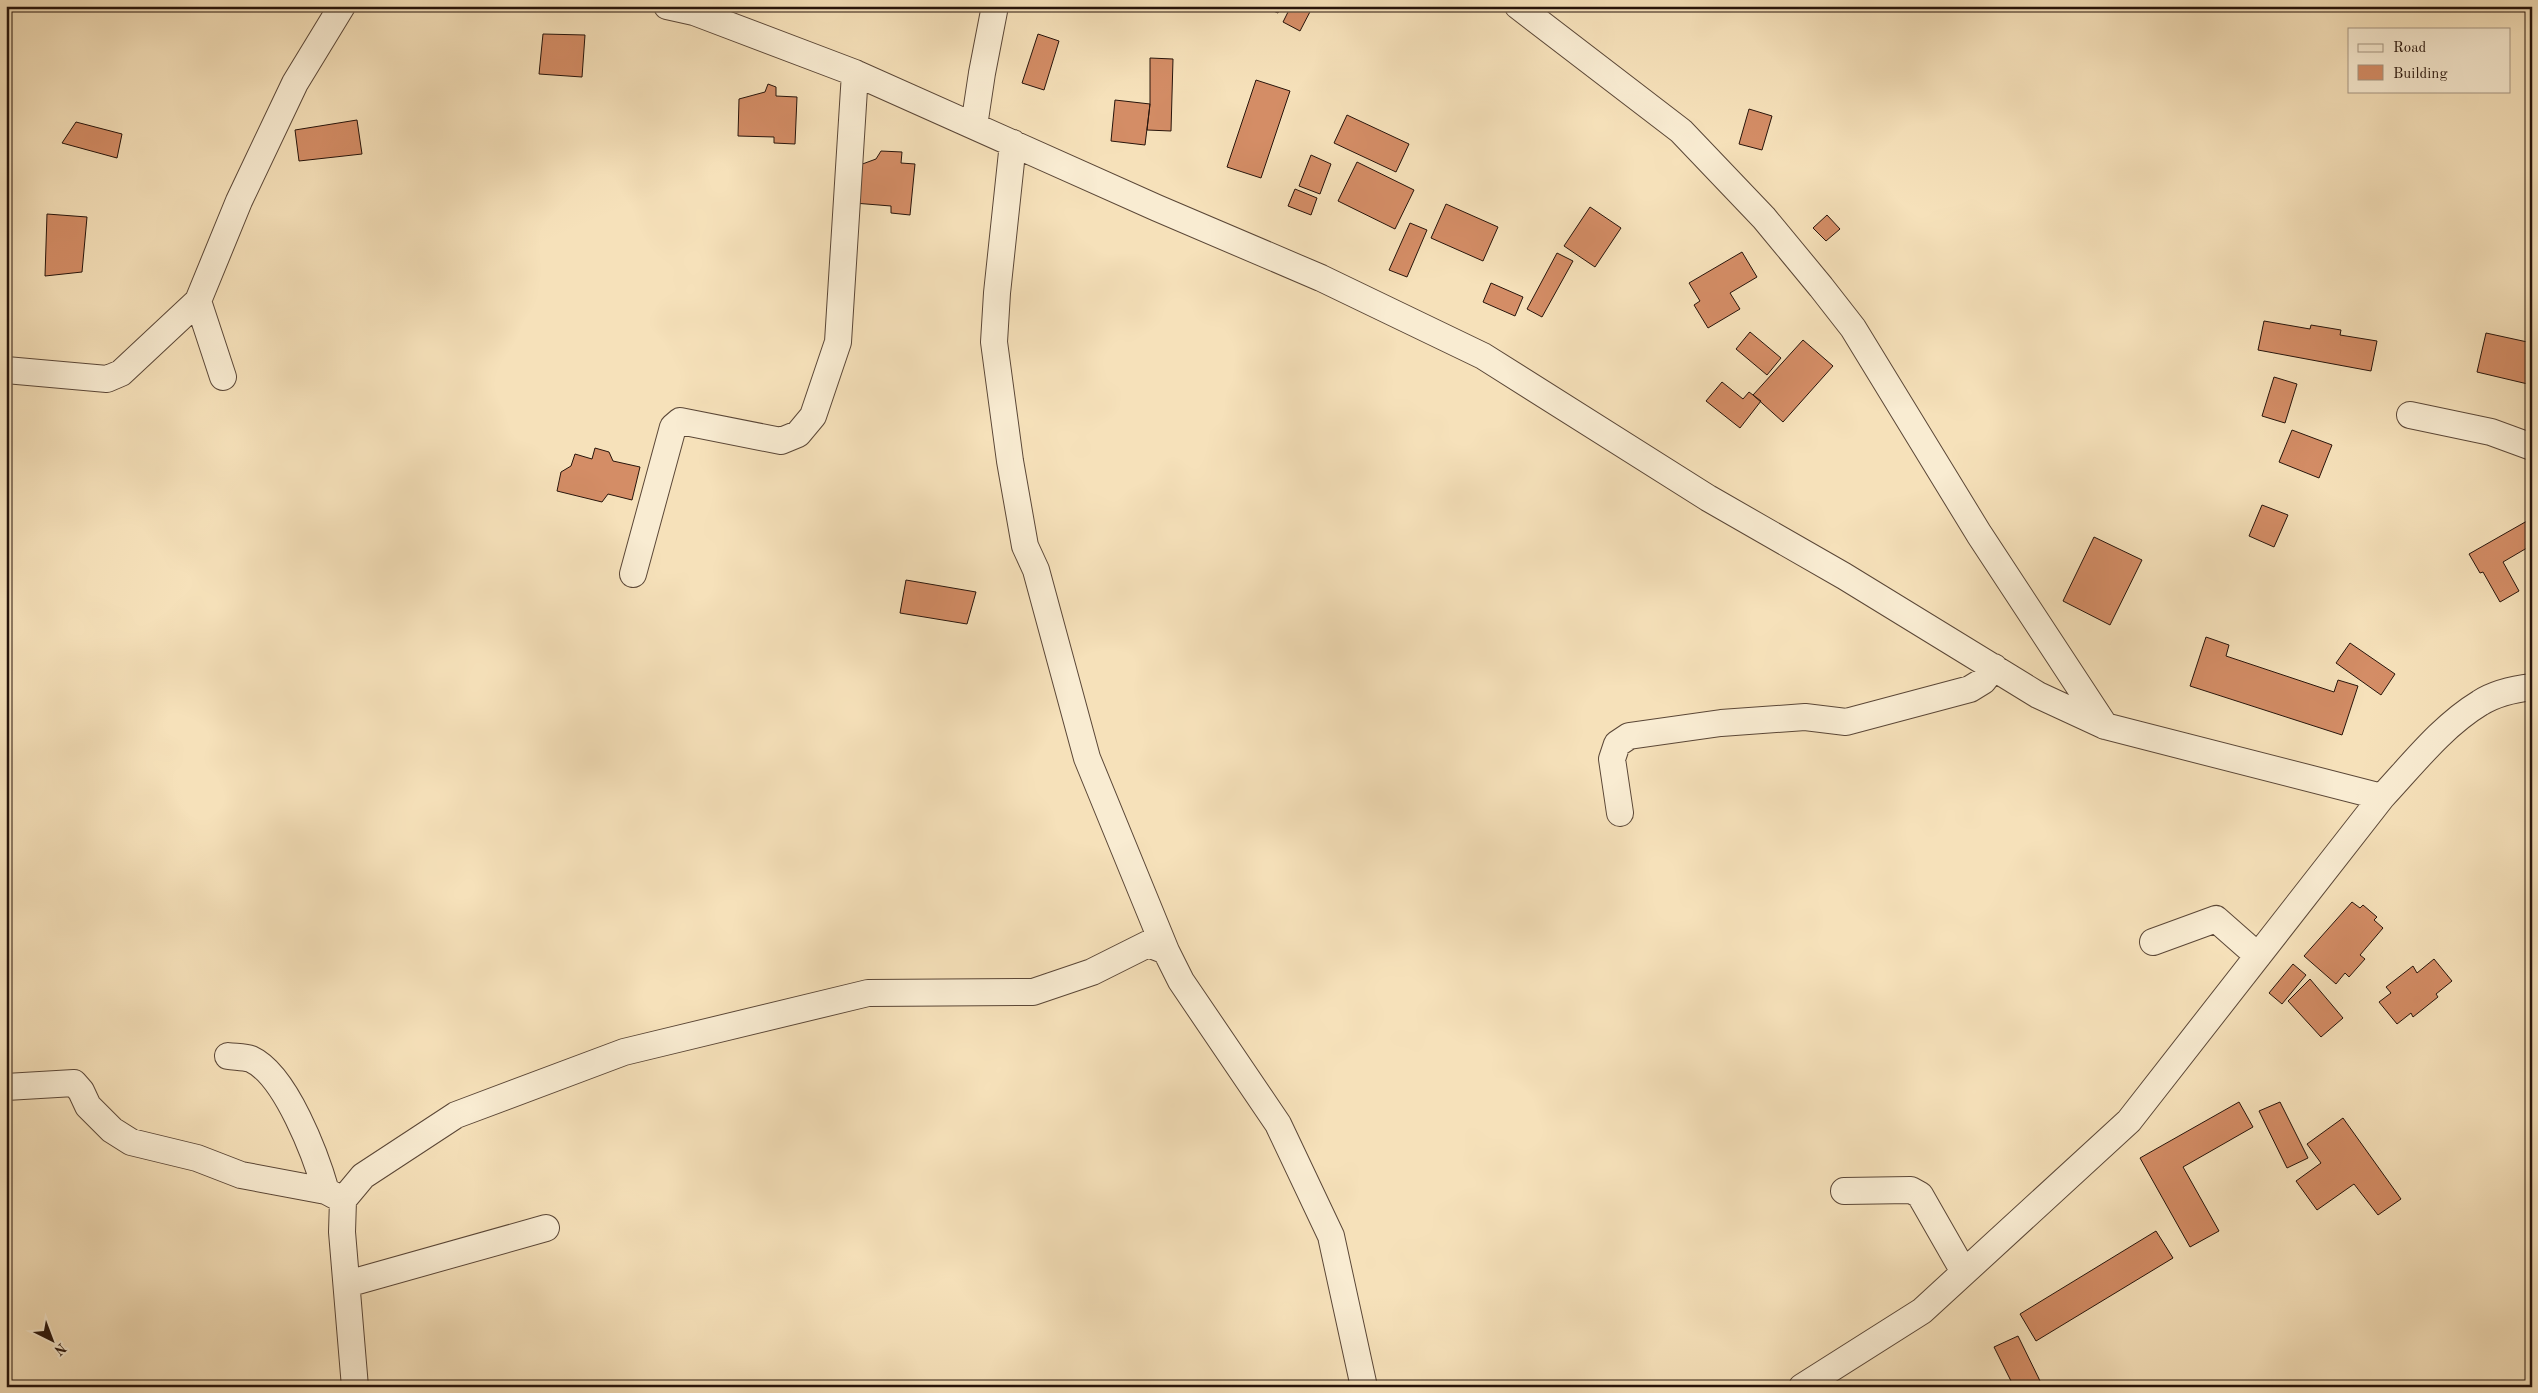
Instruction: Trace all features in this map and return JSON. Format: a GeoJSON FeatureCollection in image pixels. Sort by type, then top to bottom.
{"type":"FeatureCollection","features":[{"type":"Feature","properties":{"kind":"street"},"geometry":{"type":"LineString","coordinates":[[6,370],[108,380],[121,373],[198,301],[239,201],[295,83],[342,6]]}},
{"type":"Feature","properties":{"kind":"street"},"geometry":{"type":"LineString","coordinates":[[667,6],[694,12],[855,73],[1157,208],[1322,278],[1483,356],[1708,498],[1844,576],[2038,695],[2105,726],[2382,797]]}},
{"type":"Feature","properties":{"kind":"street"},"geometry":{"type":"LineString","coordinates":[[974,126],[983,64],[995,6]]}},
{"type":"Feature","properties":{"kind":"street"},"geometry":{"type":"LineString","coordinates":[[1518,6],[1680,131],[1764,218],[1821,287],[1853,328],[1979,534],[2105,726]]}},
{"type":"Feature","properties":{"kind":"street"},"geometry":{"type":"LineString","coordinates":[[634,574],[673,427],[680,421],[781,441],[798,434],[813,416],[838,342],[855,73]]}},
{"type":"Feature","properties":{"kind":"street"},"geometry":{"type":"LineString","coordinates":[[1014,143],[997,293],[994,342],[1010,461],[1025,546],[1036,570],[1087,758],[1166,952],[1181,981],[1278,1124],[1331,1236],[1364,1387]]}},
{"type":"Feature","properties":{"kind":"street"},"geometry":{"type":"LineString","coordinates":[[198,301],[223,377]]}},
{"type":"Feature","properties":{"kind":"street"},"geometry":{"type":"LineString","coordinates":[[2410,415],[2491,432],[2532,448]]}},
{"type":"Feature","properties":{"kind":"street"},"geometry":{"type":"LineString","coordinates":[[1620,813],[1612,759],[1617,744],[1629,736],[1721,724],[1805,717],[1846,722],[1970,689],[1983,680],[1994,667]]}},
{"type":"Feature","properties":{"kind":"street"},"geometry":{"type":"LineString","coordinates":[[1802,1387],[1922,1311],[2129,1121],[2382,797],[2448,728],[2481,702],[2516,689],[2532,687]]}},
{"type":"Feature","properties":{"kind":"street"},"geometry":{"type":"LineString","coordinates":[[2153,942],[2216,919],[2258,956]]}},
{"type":"Feature","properties":{"kind":"street"},"geometry":{"type":"LineString","coordinates":[[6,1087],[74,1083],[82,1091],[88,1106],[112,1130],[131,1142],[197,1158],[242,1175],[334,1195],[456,1115],[624,1052],[868,993],[1033,992],[1092,972],[1148,944],[1166,952]]}},
{"type":"Feature","properties":{"kind":"street"},"geometry":{"type":"LineString","coordinates":[[228,1056],[251,1059],[271,1075],[305,1133],[334,1195],[342,1232],[355,1387]]}},
{"type":"Feature","properties":{"kind":"street"},"geometry":{"type":"LineString","coordinates":[[1844,1191],[1911,1190],[1920,1195],[1964,1272]]}},
{"type":"Feature","properties":{"kind":"street"},"geometry":{"type":"LineString","coordinates":[[347,1284],[546,1228]]}},
{"type":"Feature","properties":{"kind":"building"},"geometry":{"type":"Polygon","coordinates":[[[1261,6],[1281,6],[1278,13],[1261,6]]]}},
{"type":"Feature","properties":{"kind":"building"},"geometry":{"type":"Polygon","coordinates":[[[1291,6],[1313,6],[1300,31],[1283,22],[1291,6]]]}},
{"type":"Feature","properties":{"kind":"building"},"geometry":{"type":"Polygon","coordinates":[[[543,34],[585,35],[582,77],[539,74],[543,34]]]}},
{"type":"Feature","properties":{"kind":"building"},"geometry":{"type":"Polygon","coordinates":[[[1038,34],[1059,41],[1044,90],[1022,83],[1038,34]]]}},
{"type":"Feature","properties":{"kind":"building"},"geometry":{"type":"Polygon","coordinates":[[[1150,58],[1173,59],[1171,131],[1147,130],[1150,104],[1150,58]]]}},
{"type":"Feature","properties":{"kind":"building"},"geometry":{"type":"Polygon","coordinates":[[[1256,80],[1290,91],[1261,178],[1227,167],[1256,80]]]}},
{"type":"Feature","properties":{"kind":"building"},"geometry":{"type":"Polygon","coordinates":[[[768,84],[776,87],[776,96],[797,97],[795,144],[774,143],[774,137],[738,136],[739,99],[765,92],[768,84]]]}},
{"type":"Feature","properties":{"kind":"building"},"geometry":{"type":"Polygon","coordinates":[[[1115,100],[1150,104],[1145,145],[1111,141],[1115,100]]]}},
{"type":"Feature","properties":{"kind":"building"},"geometry":{"type":"Polygon","coordinates":[[[1749,109],[1772,116],[1762,150],[1739,144],[1749,109]]]}},
{"type":"Feature","properties":{"kind":"building"},"geometry":{"type":"Polygon","coordinates":[[[1347,115],[1409,144],[1396,172],[1334,143],[1347,115]]]}},
{"type":"Feature","properties":{"kind":"building"},"geometry":{"type":"Polygon","coordinates":[[[357,120],[362,154],[299,161],[295,130],[357,120]]]}},
{"type":"Feature","properties":{"kind":"building"},"geometry":{"type":"Polygon","coordinates":[[[76,122],[122,134],[117,158],[62,143],[76,122]]]}},
{"type":"Feature","properties":{"kind":"building"},"geometry":{"type":"Polygon","coordinates":[[[881,151],[902,152],[901,163],[915,164],[910,215],[891,213],[891,206],[854,203],[857,166],[876,159],[881,151]]]}},
{"type":"Feature","properties":{"kind":"building"},"geometry":{"type":"Polygon","coordinates":[[[1311,155],[1331,164],[1320,194],[1299,186],[1311,155]]]}},
{"type":"Feature","properties":{"kind":"building"},"geometry":{"type":"Polygon","coordinates":[[[1357,162],[1414,190],[1395,229],[1338,201],[1357,162]]]}},
{"type":"Feature","properties":{"kind":"building"},"geometry":{"type":"Polygon","coordinates":[[[1295,189],[1317,198],[1311,215],[1288,206],[1295,189]]]}},
{"type":"Feature","properties":{"kind":"building"},"geometry":{"type":"Polygon","coordinates":[[[1446,204],[1498,227],[1483,261],[1431,238],[1446,204]]]}},
{"type":"Feature","properties":{"kind":"building"},"geometry":{"type":"Polygon","coordinates":[[[1590,207],[1621,228],[1595,267],[1564,246],[1590,207]]]}},
{"type":"Feature","properties":{"kind":"building"},"geometry":{"type":"Polygon","coordinates":[[[47,214],[87,217],[82,272],[45,276],[47,214]]]}},
{"type":"Feature","properties":{"kind":"building"},"geometry":{"type":"Polygon","coordinates":[[[1827,215],[1840,229],[1826,241],[1813,228],[1827,215]]]}},
{"type":"Feature","properties":{"kind":"building"},"geometry":{"type":"Polygon","coordinates":[[[1410,223],[1427,230],[1407,277],[1389,270],[1410,223]]]}},
{"type":"Feature","properties":{"kind":"building"},"geometry":{"type":"Polygon","coordinates":[[[1742,252],[1757,277],[1730,293],[1740,309],[1708,328],[1694,305],[1700,301],[1689,283],[1742,252]]]}},
{"type":"Feature","properties":{"kind":"building"},"geometry":{"type":"Polygon","coordinates":[[[1557,253],[1573,261],[1542,317],[1527,309],[1557,253]]]}},
{"type":"Feature","properties":{"kind":"building"},"geometry":{"type":"Polygon","coordinates":[[[1491,283],[1523,297],[1515,316],[1483,302],[1491,283]]]}},
{"type":"Feature","properties":{"kind":"building"},"geometry":{"type":"Polygon","coordinates":[[[2264,321],[2310,329],[2311,325],[2341,330],[2340,335],[2377,341],[2371,371],[2258,350],[2264,321]]]}},
{"type":"Feature","properties":{"kind":"building"},"geometry":{"type":"Polygon","coordinates":[[[1750,332],[1781,358],[1767,375],[1736,349],[1750,332]]]}},
{"type":"Feature","properties":{"kind":"building"},"geometry":{"type":"Polygon","coordinates":[[[2486,333],[2532,343],[2532,385],[2477,372],[2486,333]]]}},
{"type":"Feature","properties":{"kind":"building"},"geometry":{"type":"Polygon","coordinates":[[[1803,340],[1833,366],[1783,422],[1753,395],[1803,340]]]}},
{"type":"Feature","properties":{"kind":"building"},"geometry":{"type":"Polygon","coordinates":[[[2274,377],[2297,384],[2285,423],[2262,416],[2274,377]]]}},
{"type":"Feature","properties":{"kind":"building"},"geometry":{"type":"Polygon","coordinates":[[[1722,382],[1743,399],[1749,392],[1761,401],[1740,428],[1706,401],[1722,382]]]}},
{"type":"Feature","properties":{"kind":"building"},"geometry":{"type":"Polygon","coordinates":[[[2292,430],[2332,445],[2319,478],[2279,462],[2292,430]]]}},
{"type":"Feature","properties":{"kind":"building"},"geometry":{"type":"Polygon","coordinates":[[[595,448],[609,452],[613,461],[640,467],[632,500],[608,494],[602,502],[557,491],[561,472],[571,466],[575,454],[592,459],[595,448]]]}},
{"type":"Feature","properties":{"kind":"building"},"geometry":{"type":"Polygon","coordinates":[[[2262,505],[2288,515],[2274,547],[2249,536],[2262,505]]]}},
{"type":"Feature","properties":{"kind":"building"},"geometry":{"type":"Polygon","coordinates":[[[2527,521],[2532,530],[2532,545],[2503,562],[2519,591],[2500,602],[2483,572],[2480,573],[2469,554],[2527,521]]]}},
{"type":"Feature","properties":{"kind":"building"},"geometry":{"type":"Polygon","coordinates":[[[2094,537],[2142,560],[2110,625],[2063,601],[2094,537]]]}},
{"type":"Feature","properties":{"kind":"building"},"geometry":{"type":"Polygon","coordinates":[[[906,580],[976,592],[967,624],[900,613],[906,580]]]}},
{"type":"Feature","properties":{"kind":"building"},"geometry":{"type":"Polygon","coordinates":[[[2206,637],[2229,645],[2226,656],[2334,692],[2338,680],[2358,686],[2342,735],[2190,686],[2206,637]]]}},
{"type":"Feature","properties":{"kind":"building"},"geometry":{"type":"Polygon","coordinates":[[[2350,643],[2395,674],[2381,695],[2336,663],[2350,643]]]}},
{"type":"Feature","properties":{"kind":"building"},"geometry":{"type":"Polygon","coordinates":[[[2352,902],[2360,908],[2363,905],[2377,917],[2374,920],[2383,928],[2360,955],[2365,959],[2349,977],[2345,973],[2336,984],[2304,956],[2352,902]]]}},
{"type":"Feature","properties":{"kind":"building"},"geometry":{"type":"Polygon","coordinates":[[[2434,959],[2452,981],[2436,994],[2438,997],[2413,1017],[2411,1013],[2397,1024],[2379,1002],[2391,993],[2386,987],[2413,966],[2417,973],[2434,959]]]}},
{"type":"Feature","properties":{"kind":"building"},"geometry":{"type":"Polygon","coordinates":[[[2293,964],[2306,975],[2282,1004],[2269,993],[2293,964]]]}},
{"type":"Feature","properties":{"kind":"building"},"geometry":{"type":"Polygon","coordinates":[[[2310,979],[2343,1018],[2321,1037],[2288,1001],[2310,979]]]}},
{"type":"Feature","properties":{"kind":"building"},"geometry":{"type":"Polygon","coordinates":[[[2239,1102],[2253,1127],[2183,1167],[2219,1231],[2190,1247],[2140,1158],[2239,1102]]]}},
{"type":"Feature","properties":{"kind":"building"},"geometry":{"type":"Polygon","coordinates":[[[2280,1102],[2308,1158],[2287,1168],[2259,1111],[2280,1102]]]}},
{"type":"Feature","properties":{"kind":"building"},"geometry":{"type":"Polygon","coordinates":[[[2343,1118],[2401,1199],[2378,1215],[2354,1184],[2317,1210],[2296,1181],[2321,1163],[2307,1144],[2343,1118]]]}},
{"type":"Feature","properties":{"kind":"building"},"geometry":{"type":"Polygon","coordinates":[[[2156,1231],[2173,1258],[2036,1341],[2020,1314],[2156,1231]]]}},
{"type":"Feature","properties":{"kind":"building"},"geometry":{"type":"Polygon","coordinates":[[[2018,1336],[2043,1387],[2014,1387],[1994,1347],[2018,1336]]]}}]}
